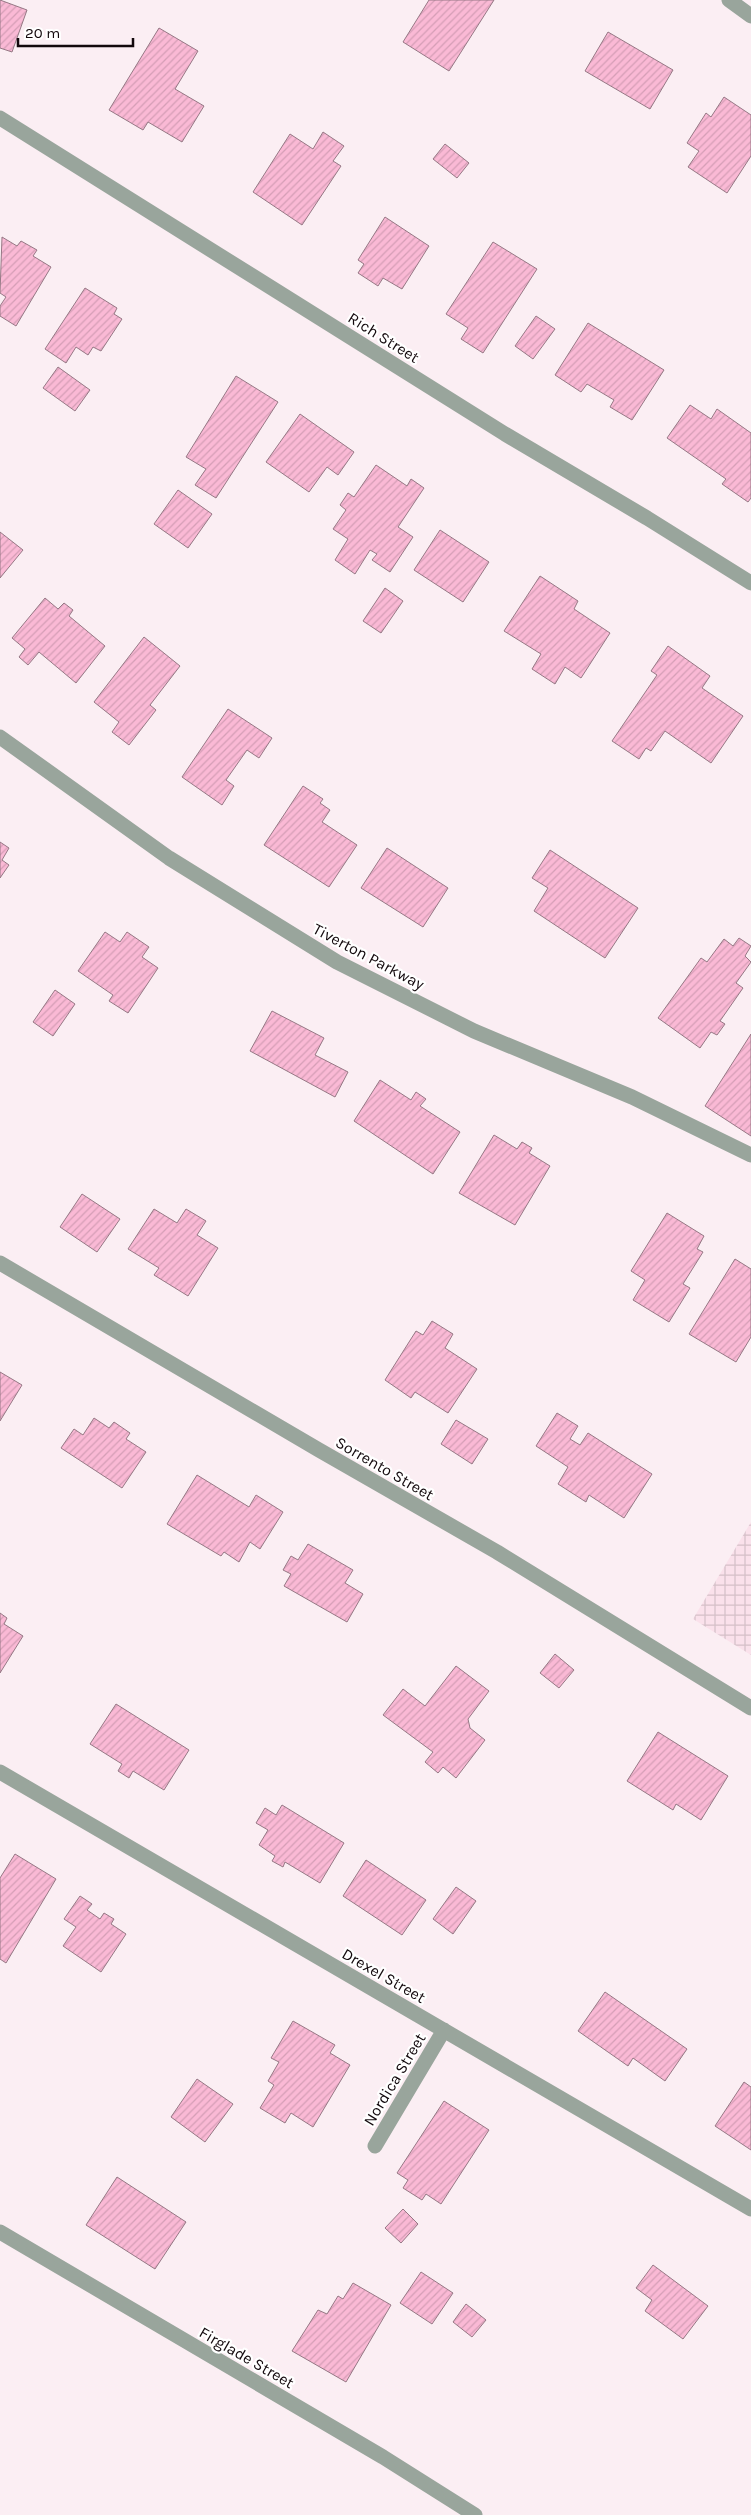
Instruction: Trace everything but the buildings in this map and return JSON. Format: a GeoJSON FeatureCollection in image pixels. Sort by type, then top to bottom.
{"type":"FeatureCollection","features":[{"type":"Feature","properties":{"kind":"street"},"geometry":{"type":"LineString","coordinates":[[729,0],[751,16]]}},
{"type":"Feature","properties":{"kind":"street","name":"Rich Street"},"geometry":{"type":"LineString","coordinates":[[0,118],[505,434],[647,518],[751,583]]}},
{"type":"Feature","properties":{"kind":"street","name":"Tiverton Parkway"},"geometry":{"type":"LineString","coordinates":[[0,738],[169,858],[338,962],[474,1031],[632,1097],[751,1155]]}},
{"type":"Feature","properties":{"kind":"street","name":"Sorrento Street"},"geometry":{"type":"LineString","coordinates":[[0,1263],[318,1450],[497,1552],[751,1708]]}},
{"type":"Feature","properties":{"kind":"street","name":"Drexel Street"},"geometry":{"type":"LineString","coordinates":[[0,1772],[751,2209]]}},
{"type":"Feature","properties":{"kind":"street","name":"Nordica Street"},"geometry":{"type":"LineString","coordinates":[[375,2146],[444,2030]]}},
{"type":"Feature","properties":{"kind":"street","name":"Firglade Street"},"geometry":{"type":"LineString","coordinates":[[0,2232],[383,2457],[475,2515]]}},
{"type":"Feature","properties":{"kind":"shaded area"},"geometry":{"type":"Polygon","coordinates":[[[751,1522],[751,1655],[693,1619],[751,1522]]]}}]}
